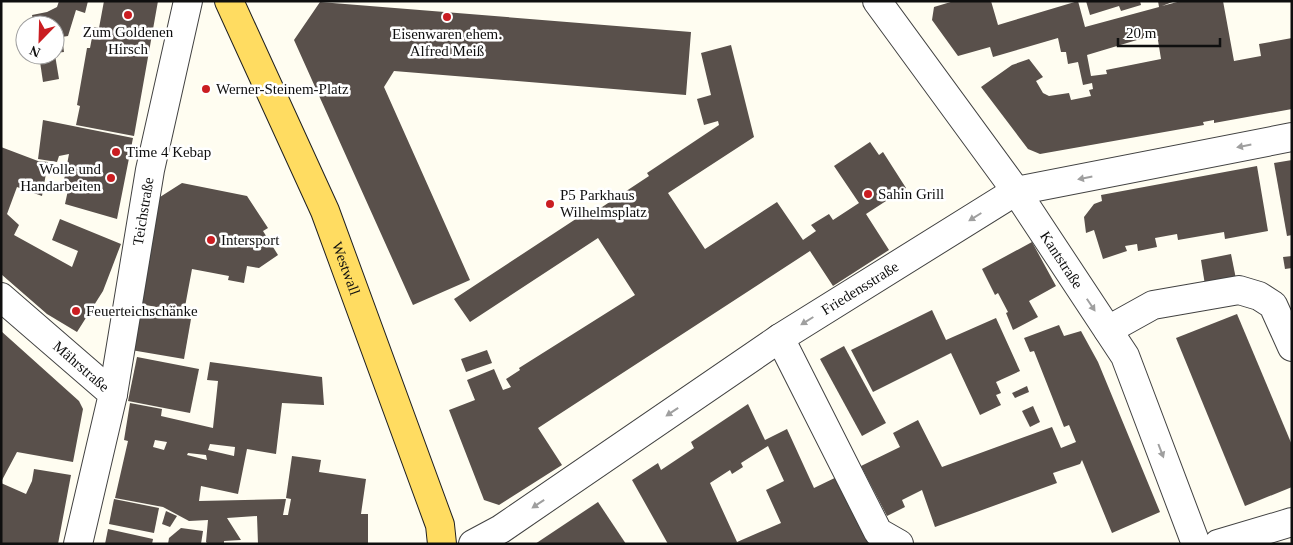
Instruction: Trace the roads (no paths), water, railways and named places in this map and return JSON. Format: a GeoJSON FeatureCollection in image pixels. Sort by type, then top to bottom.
{"type":"FeatureCollection","features":[{"type":"Feature","properties":{"kind":"main road","name":"Westwall"},"geometry":{"type":"LineString","coordinates":[[229,1],[325,211],[440,525],[442,544]]}},
{"type":"Feature","properties":{"kind":"street","name":"Teichstraße"},"geometry":{"type":"LineString","coordinates":[[112,394],[150,170],[188,1]]}},
{"type":"Feature","properties":{"kind":"street","name":"Kantstraße"},"geometry":{"type":"LineString","coordinates":[[877,1],[1016,191],[1125,356],[1196,544]]}},
{"type":"Feature","properties":{"kind":"street","name":"Friedensstraße"},"geometry":{"type":"LineString","coordinates":[[473,544],[501,529],[780,338],[1016,191],[1292,137]]}},
{"type":"Feature","properties":{"kind":"street"},"geometry":{"type":"LineString","coordinates":[[1108,330],[1153,305],[1239,290],[1259,296],[1273,305],[1292,347]]}},
{"type":"Feature","properties":{"kind":"street","name":"Mährstraße"},"geometry":{"type":"LineString","coordinates":[[1,297],[112,394],[78,544]]}},
{"type":"Feature","properties":{"kind":"street"},"geometry":{"type":"LineString","coordinates":[[780,338],[878,532],[899,544]]}},
{"type":"Feature","properties":{"kind":"street"},"geometry":{"type":"LineString","coordinates":[[1218,544],[1292,522]]}},
{"type":"Feature","properties":{"kind":"place","name":"Zum Goldenen Hirsch"},"geometry":{"type":"Point","coordinates":[128,15]}},
{"type":"Feature","properties":{"kind":"place","name":"Eisenwaren ehem. Alfred Meiß"},"geometry":{"type":"Point","coordinates":[447,17]}},
{"type":"Feature","properties":{"kind":"place","name":"Werner-Steinem-Platz"},"geometry":{"type":"Point","coordinates":[206,89]}},
{"type":"Feature","properties":{"kind":"place","name":"Time 4 Kebap"},"geometry":{"type":"Point","coordinates":[116,152]}},
{"type":"Feature","properties":{"kind":"place","name":"Wolle und Handarbeiten"},"geometry":{"type":"Point","coordinates":[111,178]}},
{"type":"Feature","properties":{"kind":"place","name":"Sahin Grill"},"geometry":{"type":"Point","coordinates":[868,194]}},
{"type":"Feature","properties":{"kind":"place","name":"P5 Parkhaus Wilhelmsplatz"},"geometry":{"type":"Point","coordinates":[550,204]}},
{"type":"Feature","properties":{"kind":"place","name":"Intersport"},"geometry":{"type":"Point","coordinates":[211,240]}},
{"type":"Feature","properties":{"kind":"place","name":"Feuerteichschänke"},"geometry":{"type":"Point","coordinates":[76,311]}}]}
